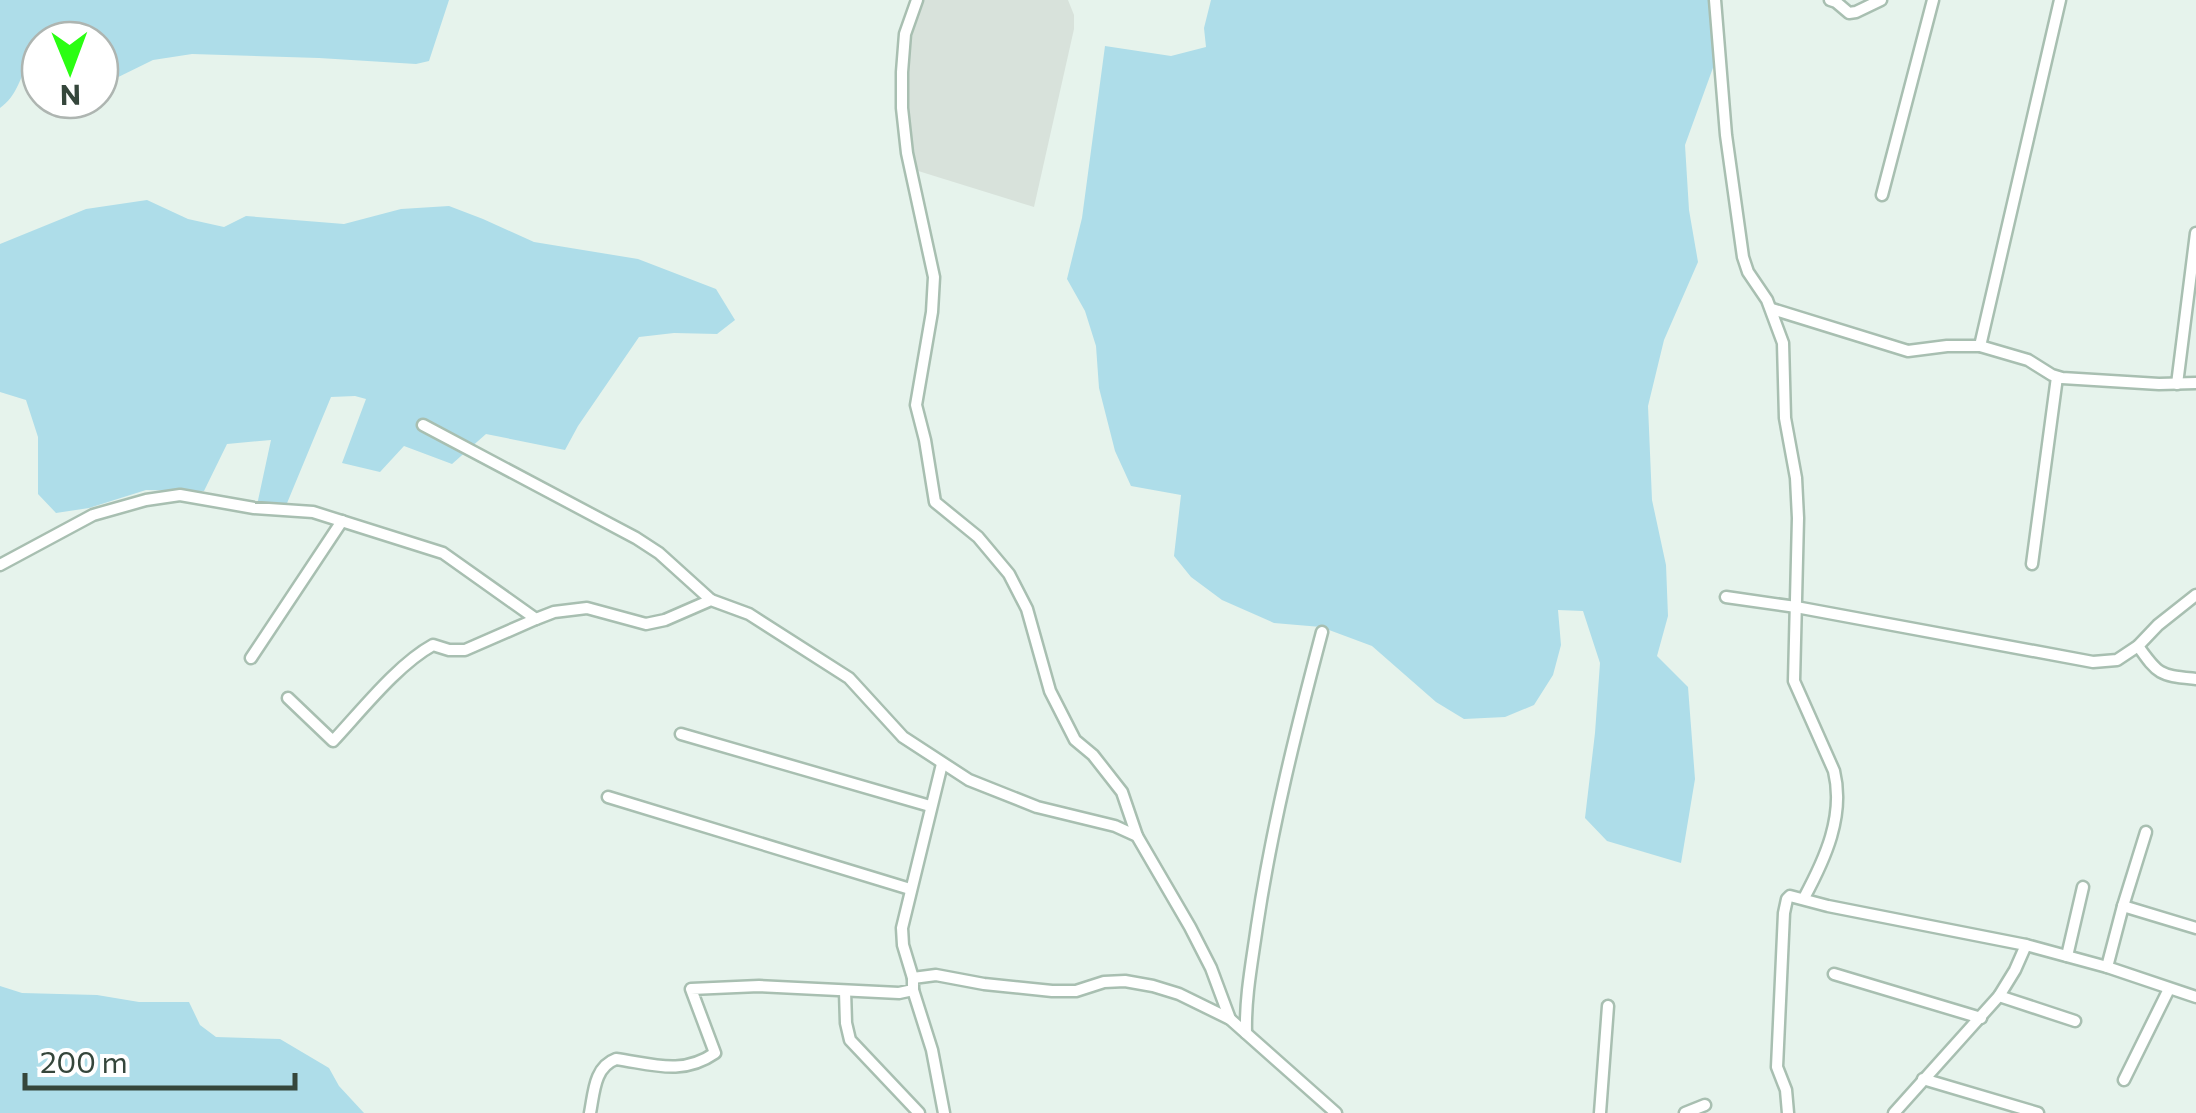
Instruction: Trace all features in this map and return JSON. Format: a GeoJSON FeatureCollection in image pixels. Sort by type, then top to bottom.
{"type":"FeatureCollection","features":[{"type":"Feature","properties":{"kind":"street"},"geometry":{"type":"LineString","coordinates":[[917,0],[905,34],[902,108],[907,154],[934,277],[916,405],[935,502],[978,537],[1009,574],[1027,609],[1050,691],[1075,740],[1093,755],[1122,792],[1137,836],[1204,954],[1230,1019]]}},
{"type":"Feature","properties":{"kind":"street"},"geometry":{"type":"LineString","coordinates":[[1715,0],[1726,135],[1743,257],[1772,309],[1783,343],[1785,418],[1796,478],[1794,681],[1837,786],[1832,839],[1804,898]]}},
{"type":"Feature","properties":{"kind":"street"},"geometry":{"type":"LineString","coordinates":[[1830,0],[1849,13],[1881,0]]}},
{"type":"Feature","properties":{"kind":"street"},"geometry":{"type":"LineString","coordinates":[[1882,196],[1933,0]]}},
{"type":"Feature","properties":{"kind":"street"},"geometry":{"type":"LineString","coordinates":[[1980,346],[2060,0]]}},
{"type":"Feature","properties":{"kind":"street"},"geometry":{"type":"LineString","coordinates":[[2178,384],[2196,233]]}},
{"type":"Feature","properties":{"kind":"street"},"geometry":{"type":"LineString","coordinates":[[1772,309],[1908,351],[1980,346],[2028,360],[2057,377],[2196,383]]}},
{"type":"Feature","properties":{"kind":"street"},"geometry":{"type":"LineString","coordinates":[[2032,564],[2057,377]]}},
{"type":"Feature","properties":{"kind":"street"},"geometry":{"type":"LineString","coordinates":[[424,425],[636,538],[659,553],[711,600],[749,614],[849,678],[892,727],[969,780],[1037,806],[1115,826],[1137,836]]}},
{"type":"Feature","properties":{"kind":"street"},"geometry":{"type":"LineString","coordinates":[[0,566],[93,515],[128,504],[180,496],[254,508],[314,512],[442,554],[536,618]]}},
{"type":"Feature","properties":{"kind":"street"},"geometry":{"type":"LineString","coordinates":[[251,658],[342,521]]}},
{"type":"Feature","properties":{"kind":"street"},"geometry":{"type":"LineString","coordinates":[[1726,597],[2092,662],[2117,660],[2196,594]]}},
{"type":"Feature","properties":{"kind":"street"},"geometry":{"type":"LineString","coordinates":[[288,698],[334,741],[385,686],[433,645],[465,650],[536,618],[588,608],[646,624],[711,600]]}},
{"type":"Feature","properties":{"kind":"street"},"geometry":{"type":"LineString","coordinates":[[1246,1034],[1265,874],[1282,786],[1322,632]]}},
{"type":"Feature","properties":{"kind":"street"},"geometry":{"type":"LineString","coordinates":[[2138,646],[2154,668],[2176,677],[2196,679]]}},
{"type":"Feature","properties":{"kind":"street"},"geometry":{"type":"LineString","coordinates":[[681,734],[930,806]]}},
{"type":"Feature","properties":{"kind":"street"},"geometry":{"type":"LineString","coordinates":[[942,764],[902,928],[944,1113]]}},
{"type":"Feature","properties":{"kind":"street"},"geometry":{"type":"LineString","coordinates":[[608,797],[910,888]]}},
{"type":"Feature","properties":{"kind":"street"},"geometry":{"type":"LineString","coordinates":[[2107,966],[2146,832]]}},
{"type":"Feature","properties":{"kind":"street"},"geometry":{"type":"LineString","coordinates":[[2067,956],[2083,886]]}},
{"type":"Feature","properties":{"kind":"street"},"geometry":{"type":"LineString","coordinates":[[1788,1113],[1786,1090],[1777,1067],[1784,914],[1790,896],[2026,945],[2107,966],[2196,997]]}},
{"type":"Feature","properties":{"kind":"street"},"geometry":{"type":"LineString","coordinates":[[2123,906],[2196,928]]}},
{"type":"Feature","properties":{"kind":"street"},"geometry":{"type":"LineString","coordinates":[[1894,1113],[1999,996],[2026,945]]}},
{"type":"Feature","properties":{"kind":"street"},"geometry":{"type":"LineString","coordinates":[[1834,974],[1980,1018]]}},
{"type":"Feature","properties":{"kind":"street"},"geometry":{"type":"LineString","coordinates":[[590,1113],[604,1064],[616,1060],[669,1068],[703,1061],[714,1053],[691,989],[759,986],[899,992],[936,976],[1052,991],[1076,991],[1104,982],[1125,981],[1179,994],[1230,1019],[1336,1113]]}},
{"type":"Feature","properties":{"kind":"street"},"geometry":{"type":"LineString","coordinates":[[2124,1080],[2170,989]]}},
{"type":"Feature","properties":{"kind":"street"},"geometry":{"type":"LineString","coordinates":[[845,991],[850,1040],[919,1113]]}},
{"type":"Feature","properties":{"kind":"street"},"geometry":{"type":"LineString","coordinates":[[1999,996],[2075,1021]]}},
{"type":"Feature","properties":{"kind":"street"},"geometry":{"type":"LineString","coordinates":[[1600,1113],[1608,1006]]}},
{"type":"Feature","properties":{"kind":"street"},"geometry":{"type":"LineString","coordinates":[[1923,1080],[2038,1113]]}},
{"type":"Feature","properties":{"kind":"street"},"geometry":{"type":"LineString","coordinates":[[1685,1113],[1705,1104]]}},
{"type":"Feature","properties":{"kind":"shaded area"},"geometry":{"type":"Polygon","coordinates":[[[0,0],[449,0],[429,61],[416,64],[192,54],[153,60],[120,76],[120,20],[20,20],[20,80],[11,98],[0,108],[0,0]]]}},
{"type":"Feature","properties":{"kind":"shaded area"},"geometry":{"type":"Polygon","coordinates":[[[923,0],[1068,0],[1074,29],[1034,207],[915,170],[907,67],[910,33],[923,0]]]}},
{"type":"Feature","properties":{"kind":"shaded area"},"geometry":{"type":"Polygon","coordinates":[[[1211,0],[1710,0],[1714,65],[1685,145],[1689,210],[1698,262],[1664,340],[1648,406],[1652,500],[1666,565],[1668,616],[1657,656],[1688,687],[1695,779],[1681,863],[1607,841],[1585,818],[1600,663],[1583,611],[1558,610],[1561,645],[1553,675],[1534,705],[1505,717],[1464,719],[1436,702],[1372,646],[1321,627],[1274,623],[1222,600],[1191,577],[1174,556],[1181,495],[1131,486],[1115,451],[1099,388],[1096,346],[1085,311],[1067,279],[1082,218],[1105,46],[1171,56],[1206,47],[1204,28],[1211,0]]]}},
{"type":"Feature","properties":{"kind":"shaded area"},"geometry":{"type":"Polygon","coordinates":[[[147,200],[188,219],[224,227],[246,216],[344,224],[401,209],[449,206],[534,242],[638,259],[716,289],[735,320],[717,334],[639,337],[565,450],[486,434],[452,464],[404,446],[380,472],[342,463],[366,399],[331,397],[285,508],[257,505],[271,440],[227,444],[204,491],[146,490],[89,508],[56,513],[38,494],[38,437],[26,400],[0,392],[0,244],[86,209],[147,200]]]}},
{"type":"Feature","properties":{"kind":"shaded area"},"geometry":{"type":"Polygon","coordinates":[[[0,986],[22,993],[189,1002],[200,1025],[216,1037],[280,1039],[329,1068],[339,1086],[364,1113],[0,1113],[0,986]]]}}]}
